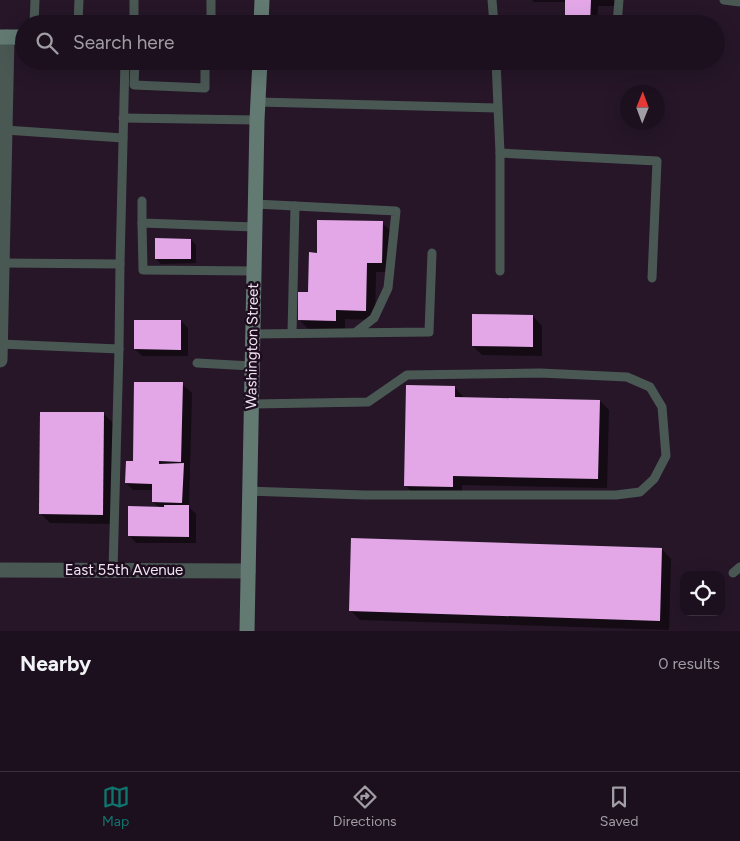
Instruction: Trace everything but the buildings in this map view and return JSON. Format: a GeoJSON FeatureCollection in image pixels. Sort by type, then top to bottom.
{"type":"FeatureCollection","features":[{"type":"Feature","properties":{"kind":"main road"},"geometry":{"type":"LineString","coordinates":[[261,15],[262,0]]}},
{"type":"Feature","properties":{"kind":"main road","name":"Washington Street"},"geometry":{"type":"LineString","coordinates":[[247,631],[255,204],[260,70]]}},
{"type":"Feature","properties":{"kind":"street"},"geometry":{"type":"LineString","coordinates":[[0,360],[5,130],[3,107],[4,37]]}},
{"type":"Feature","properties":{"kind":"street","name":"East 55th Avenue"},"geometry":{"type":"LineString","coordinates":[[0,570],[248,571]]}},
{"type":"Feature","properties":{"kind":"lane"},"geometry":{"type":"LineString","coordinates":[[34,0],[34,15]]}},
{"type":"Feature","properties":{"kind":"lane"},"geometry":{"type":"LineString","coordinates":[[78,15],[79,0]]}},
{"type":"Feature","properties":{"kind":"lane"},"geometry":{"type":"LineString","coordinates":[[134,0],[134,15]]}},
{"type":"Feature","properties":{"kind":"lane"},"geometry":{"type":"LineString","coordinates":[[211,0],[211,15]]}},
{"type":"Feature","properties":{"kind":"lane"},"geometry":{"type":"LineString","coordinates":[[492,0],[493,15]]}},
{"type":"Feature","properties":{"kind":"lane"},"geometry":{"type":"LineString","coordinates":[[618,15],[619,0]]}},
{"type":"Feature","properties":{"kind":"lane"},"geometry":{"type":"LineString","coordinates":[[724,0],[740,2]]}},
{"type":"Feature","properties":{"kind":"lane"},"geometry":{"type":"LineString","coordinates":[[113,570],[125,70]]}},
{"type":"Feature","properties":{"kind":"lane"},"geometry":{"type":"LineString","coordinates":[[135,70],[134,85],[205,88],[206,70]]}},
{"type":"Feature","properties":{"kind":"lane"},"geometry":{"type":"LineString","coordinates":[[496,70],[500,153],[500,271]]}},
{"type":"Feature","properties":{"kind":"lane"},"geometry":{"type":"LineString","coordinates":[[258,102],[497,108]]}},
{"type":"Feature","properties":{"kind":"lane"},"geometry":{"type":"LineString","coordinates":[[123,118],[257,120]]}},
{"type":"Feature","properties":{"kind":"lane"},"geometry":{"type":"LineString","coordinates":[[5,130],[123,138]]}},
{"type":"Feature","properties":{"kind":"lane"},"geometry":{"type":"LineString","coordinates":[[500,153],[657,162],[652,278]]}},
{"type":"Feature","properties":{"kind":"lane"},"geometry":{"type":"LineString","coordinates":[[142,201],[143,270],[254,271]]}},
{"type":"Feature","properties":{"kind":"lane"},"geometry":{"type":"LineString","coordinates":[[255,204],[396,212],[388,288],[374,318],[356,332]]}},
{"type":"Feature","properties":{"kind":"lane"},"geometry":{"type":"LineString","coordinates":[[292,333],[294,206]]}},
{"type":"Feature","properties":{"kind":"lane"},"geometry":{"type":"LineString","coordinates":[[142,223],[255,227]]}},
{"type":"Feature","properties":{"kind":"lane"},"geometry":{"type":"LineString","coordinates":[[253,334],[429,332],[432,253]]}},
{"type":"Feature","properties":{"kind":"lane"},"geometry":{"type":"LineString","coordinates":[[1,270],[120,264]]}},
{"type":"Feature","properties":{"kind":"lane"},"geometry":{"type":"LineString","coordinates":[[0,344],[119,349]]}},
{"type":"Feature","properties":{"kind":"lane"},"geometry":{"type":"LineString","coordinates":[[197,363],[252,366]]}},
{"type":"Feature","properties":{"kind":"lane"},"geometry":{"type":"LineString","coordinates":[[250,490],[364,495],[616,495],[640,492],[654,479],[666,456],[662,407],[650,387],[627,377],[540,373],[407,376],[368,402],[251,404]]}}]}
